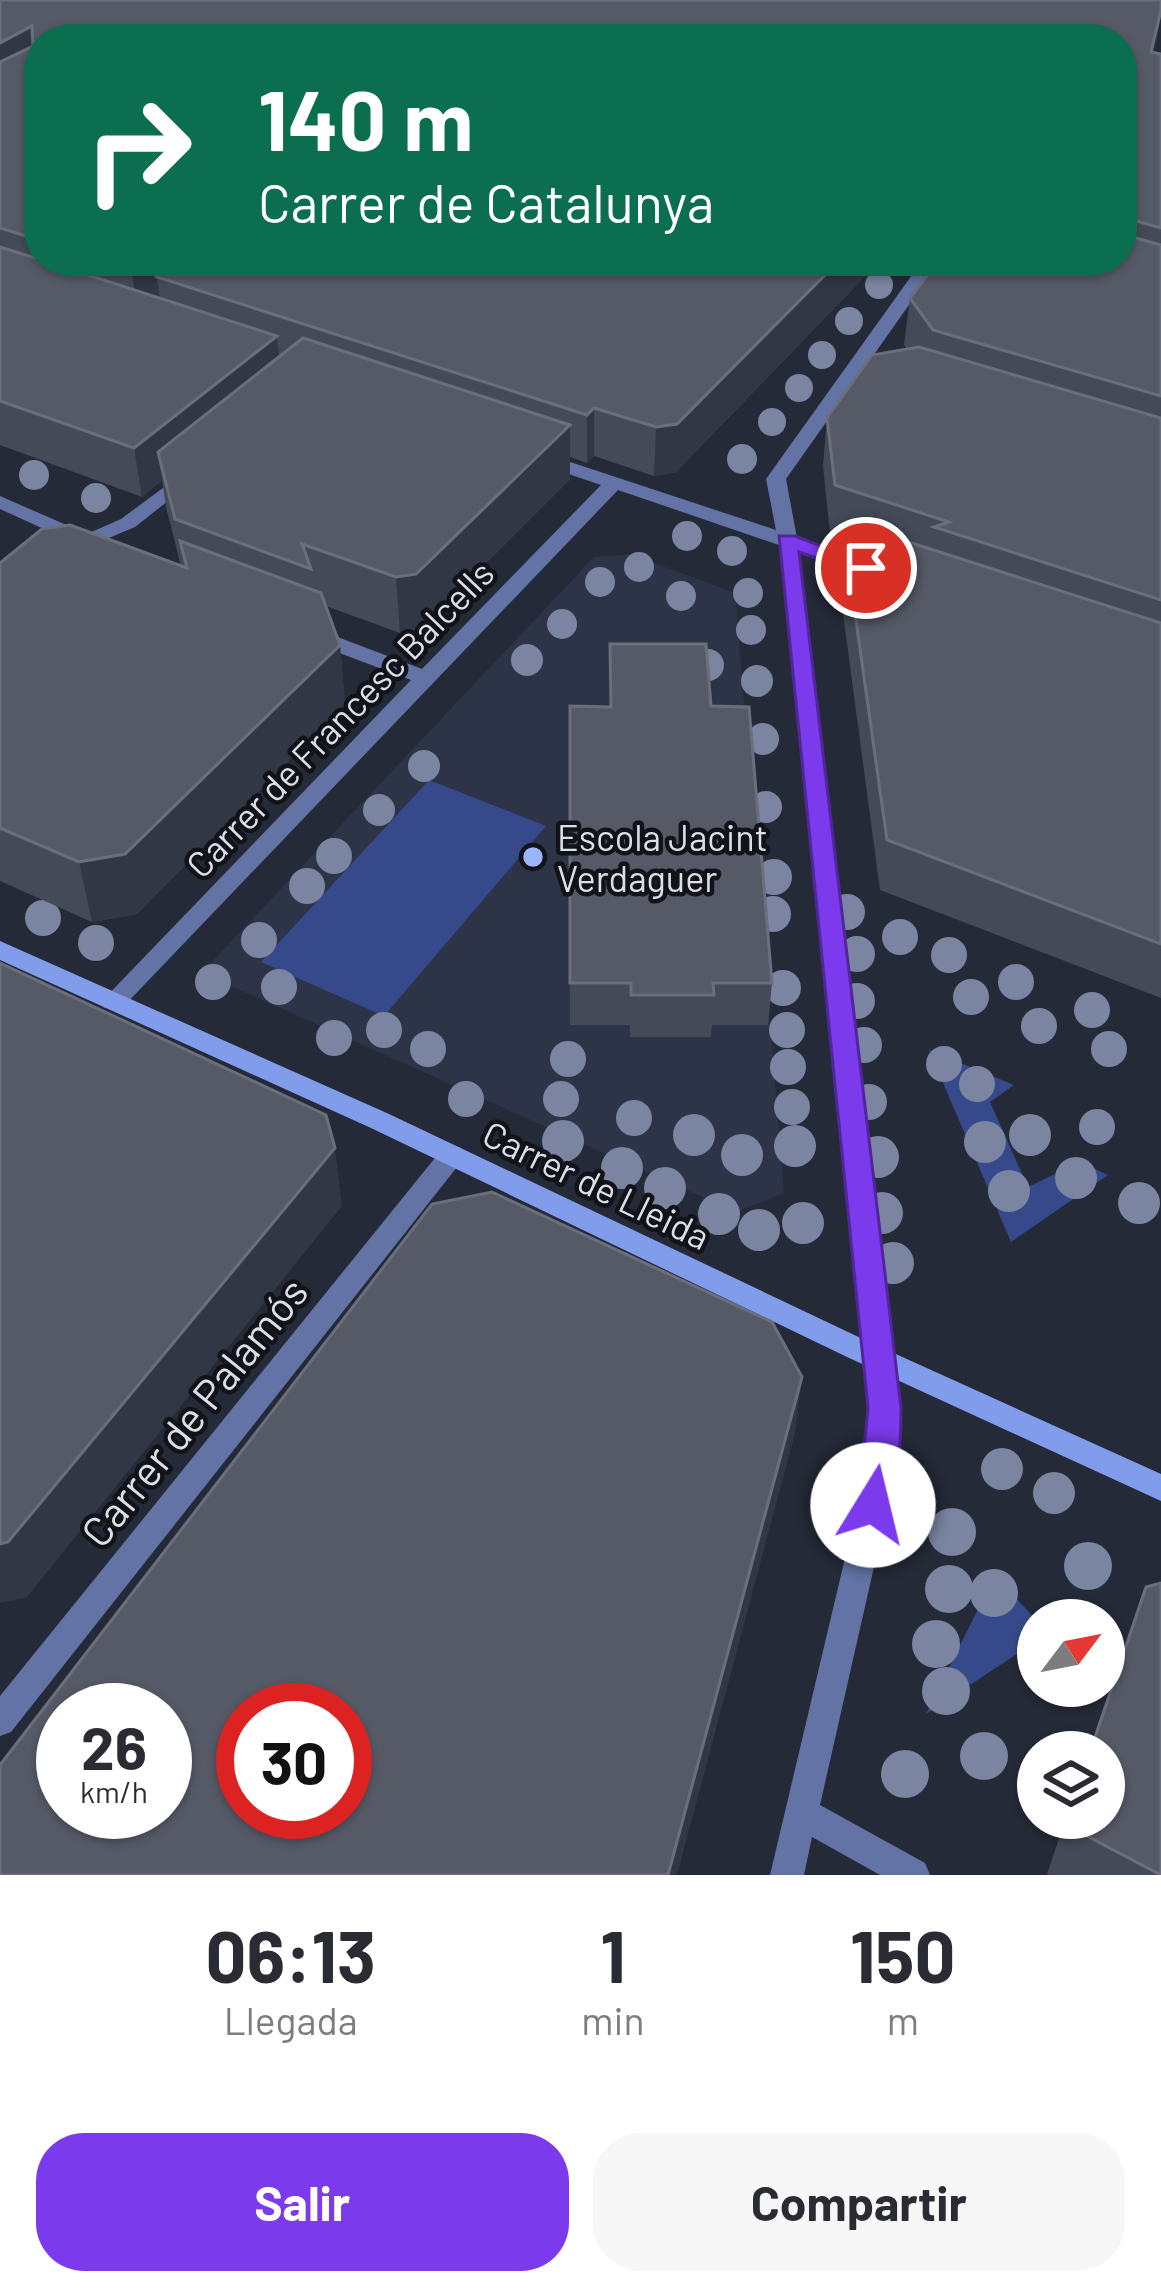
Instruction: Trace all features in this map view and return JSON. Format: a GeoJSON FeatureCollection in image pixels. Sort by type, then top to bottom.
{"type":"FeatureCollection","features":[{"type":"Feature","properties":{"kind":"street"},"geometry":{"type":"LineString","coordinates":[[787,1875],[883,1461],[879,1359],[787,541],[776,478],[863,369],[922,276]]}},
{"type":"Feature","properties":{"kind":"street"},"geometry":{"type":"LineString","coordinates":[[526,453],[892,576]]}},
{"type":"Feature","properties":{"kind":"street"},"geometry":{"type":"LineString","coordinates":[[59,552],[128,523],[210,457]]}},
{"type":"Feature","properties":{"kind":"street","name":"Carrer de Francesc Balcells"},"geometry":{"type":"LineString","coordinates":[[113,1002],[615,482]]}},
{"type":"Feature","properties":{"kind":"street"},"geometry":{"type":"LineString","coordinates":[[0,502],[115,556]]}},
{"type":"Feature","properties":{"kind":"street"},"geometry":{"type":"LineString","coordinates":[[294,628],[422,677]]}},
{"type":"Feature","properties":{"kind":"street","name":"Carrer de Lleida"},"geometry":{"type":"LineString","coordinates":[[0,950],[452,1155],[1161,1488]]}},
{"type":"Feature","properties":{"kind":"street","name":"Carrer de Palamós"},"geometry":{"type":"LineString","coordinates":[[3,1713],[452,1155]]}},
{"type":"Feature","properties":{"kind":"street"},"geometry":{"type":"LineString","coordinates":[[802,1814],[913,1875]]}},
{"type":"Feature","properties":{"kind":"shaded area","name":"Escola Jacint Verdaguer"},"geometry":{"type":"Polygon","coordinates":[[[630,554],[735,593],[784,1193],[736,1212],[211,977],[209,965],[594,557],[630,554]]]}},
{"type":"Feature","properties":{"kind":"shaded area"},"geometry":{"type":"Polygon","coordinates":[[[429,780],[546,826],[384,1016],[261,962],[429,780]]]}},
{"type":"Feature","properties":{"kind":"shaded area"},"geometry":{"type":"Polygon","coordinates":[[[929,1050],[1014,1085],[990,1102],[1028,1187],[1080,1162],[1108,1175],[1011,1242],[929,1050]]]}},
{"type":"Feature","properties":{"kind":"shaded area"},"geometry":{"type":"Polygon","coordinates":[[[995,1575],[1017,1599],[1017,1654],[926,1714],[995,1575]]]}},
{"type":"Feature","properties":{"kind":"building"},"geometry":{"type":"Polygon","coordinates":[[[0,0],[1161,0],[1151,52],[1161,54],[1161,228],[1137,221],[1137,24],[24,24],[24,30],[0,43],[0,0]]]}},
{"type":"Feature","properties":{"kind":"building"},"geometry":{"type":"Polygon","coordinates":[[[24,50],[24,235],[0,228],[0,62],[24,50]]]}},
{"type":"Feature","properties":{"kind":"building"},"geometry":{"type":"Polygon","coordinates":[[[1137,238],[1161,245],[1161,396],[933,330],[910,298],[927,276],[1137,276],[1137,238]]]}},
{"type":"Feature","properties":{"kind":"building"},"geometry":{"type":"Polygon","coordinates":[[[0,247],[24,254],[24,276],[91,276],[277,336],[134,448],[0,401],[0,247]]]}},
{"type":"Feature","properties":{"kind":"building"},"geometry":{"type":"Polygon","coordinates":[[[824,276],[677,424],[656,427],[594,408],[587,415],[157,277],[824,276]]]}},
{"type":"Feature","properties":{"kind":"building"},"geometry":{"type":"Polygon","coordinates":[[[303,338],[570,425],[416,574],[396,577],[302,544],[311,569],[175,519],[158,452],[303,338]]]}},
{"type":"Feature","properties":{"kind":"building"},"geometry":{"type":"Polygon","coordinates":[[[919,347],[1161,418],[1161,600],[934,527],[949,522],[835,485],[827,418],[872,355],[919,347]]]}},
{"type":"Feature","properties":{"kind":"building"},"geometry":{"type":"Polygon","coordinates":[[[70,525],[187,568],[180,541],[321,593],[340,645],[125,854],[79,862],[0,828],[0,563],[42,529],[70,525]]]}},
{"type":"Feature","properties":{"kind":"building"},"geometry":{"type":"Polygon","coordinates":[[[899,539],[1161,623],[1161,944],[887,840],[847,557],[899,539]]]}},
{"type":"Feature","properties":{"kind":"building"},"geometry":{"type":"Polygon","coordinates":[[[610,644],[706,644],[711,706],[749,707],[772,983],[713,983],[714,995],[631,995],[631,983],[570,983],[570,706],[611,707],[610,644]]]}},
{"type":"Feature","properties":{"kind":"building"},"geometry":{"type":"Polygon","coordinates":[[[0,963],[326,1115],[335,1148],[8,1542],[0,1544],[0,963]]]}},
{"type":"Feature","properties":{"kind":"building"},"geometry":{"type":"Polygon","coordinates":[[[492,1192],[772,1322],[802,1377],[668,1875],[0,1875],[0,1765],[36,1718],[36,1839],[192,1839],[192,1683],[63,1683],[432,1204],[492,1192]]]}},
{"type":"Feature","properties":{"kind":"building"},"geometry":{"type":"Polygon","coordinates":[[[1161,1583],[1161,1875],[1093,1839],[1125,1839],[1125,1731],[1097,1731],[1105,1707],[1125,1707],[1125,1649],[1146,1587],[1161,1583]]]}},
{"type":"Feature","properties":{"kind":"place","name":"Escola Jacint Verdaguer"},"geometry":{"type":"Point","coordinates":[533,857]}},
{"type":"Feature","properties":{"kind":"route"},"geometry":{"type":"LineString","coordinates":[[866,568],[787,541],[884,1408],[883,1461],[873,1505]]}}]}
